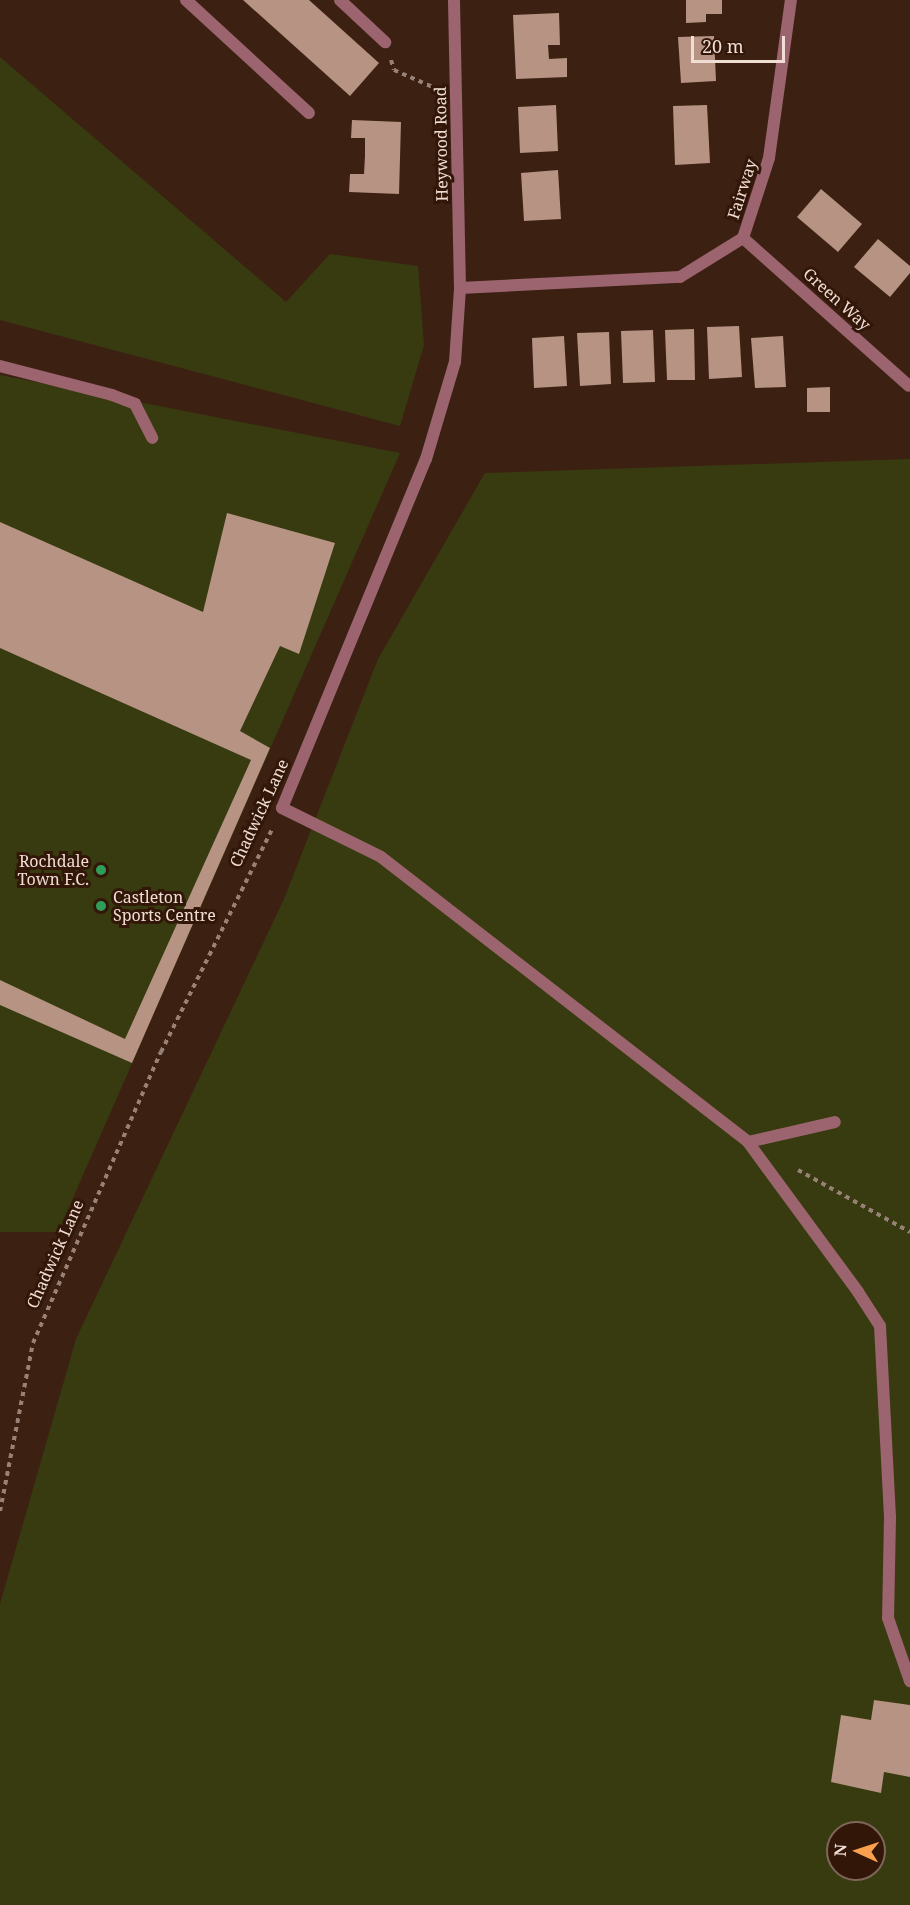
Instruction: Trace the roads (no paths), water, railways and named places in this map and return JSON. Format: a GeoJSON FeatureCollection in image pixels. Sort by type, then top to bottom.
{"type":"FeatureCollection","features":[{"type":"Feature","properties":{"kind":"street"},"geometry":{"type":"LineString","coordinates":[[186,0],[309,113]]}},
{"type":"Feature","properties":{"kind":"street"},"geometry":{"type":"LineString","coordinates":[[340,0],[385,42]]}},
{"type":"Feature","properties":{"kind":"street","name":"Heywood Road"},"geometry":{"type":"LineString","coordinates":[[454,0],[459,288]]}},
{"type":"Feature","properties":{"kind":"street","name":"Fairway"},"geometry":{"type":"LineString","coordinates":[[459,288],[680,278],[744,238],[769,158],[791,0]]}},
{"type":"Feature","properties":{"kind":"street","name":"Green Way"},"geometry":{"type":"LineString","coordinates":[[744,238],[909,386]]}},
{"type":"Feature","properties":{"kind":"street","name":"Chadwick Lane"},"geometry":{"type":"LineString","coordinates":[[459,288],[455,362],[426,459],[282,808],[381,857],[748,1142]]}},
{"type":"Feature","properties":{"kind":"street"},"geometry":{"type":"LineString","coordinates":[[0,366],[112,395],[135,404],[152,438]]}},
{"type":"Feature","properties":{"kind":"street"},"geometry":{"type":"LineString","coordinates":[[836,1122],[748,1142],[880,1326],[890,1517],[888,1618],[910,1682]]}},
{"type":"Feature","properties":{"kind":"place","name":"Rochdale Town F.C."},"geometry":{"type":"Point","coordinates":[101,870]}},
{"type":"Feature","properties":{"kind":"place","name":"Castleton Sports Centre"},"geometry":{"type":"Point","coordinates":[101,906]}}]}
